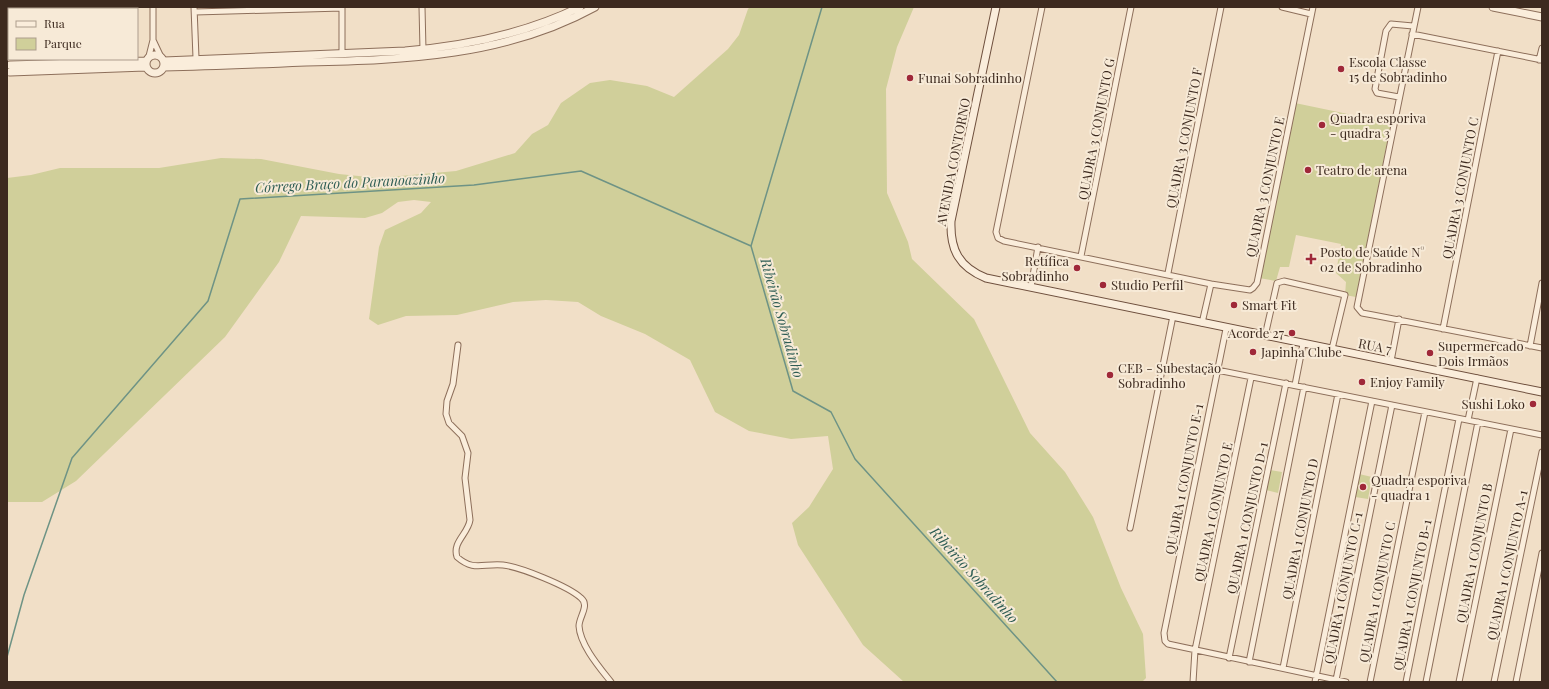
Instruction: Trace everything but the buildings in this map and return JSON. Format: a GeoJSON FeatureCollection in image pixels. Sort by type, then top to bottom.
{"type":"FeatureCollection","features":[{"type":"Feature","properties":{"kind":"street"},"geometry":{"type":"LineString","coordinates":[[146,62],[153,40],[153,7]]}},
{"type":"Feature","properties":{"kind":"street"},"geometry":{"type":"LineString","coordinates":[[196,58],[194,9],[342,7],[342,53]]}},
{"type":"Feature","properties":{"kind":"street"},"geometry":{"type":"LineString","coordinates":[[422,7],[423,50]]}},
{"type":"Feature","properties":{"kind":"street"},"geometry":{"type":"LineString","coordinates":[[163,62],[196,58],[423,50],[465,44],[508,34],[552,19],[580,7]]}},
{"type":"Feature","properties":{"kind":"street"},"geometry":{"type":"LineString","coordinates":[[8,69],[146,62],[416,58],[463,52],[540,32],[595,7]]}},
{"type":"Feature","properties":{"kind":"street","name":"AVENIDA CONTORNO"},"geometry":{"type":"LineString","coordinates":[[996,7],[951,221],[951,236],[960,260],[969,270],[986,278],[1202,323]]}},
{"type":"Feature","properties":{"kind":"street"},"geometry":{"type":"LineString","coordinates":[[1042,7],[996,232],[998,238],[1004,241],[1168,273],[1211,284],[1202,323]]}},
{"type":"Feature","properties":{"kind":"street","name":"QUADRA 3 CONJUNTO G"},"geometry":{"type":"LineString","coordinates":[[1081,256],[1131,7]]}},
{"type":"Feature","properties":{"kind":"street","name":"QUADRA 3 CONJUNTO F"},"geometry":{"type":"LineString","coordinates":[[1168,273],[1221,7]]}},
{"type":"Feature","properties":{"kind":"street"},"geometry":{"type":"LineString","coordinates":[[1282,7],[1311,14]]}},
{"type":"Feature","properties":{"kind":"street","name":"QUADRA 3 CONJUNTO E"},"geometry":{"type":"LineString","coordinates":[[1211,284],[1250,290],[1256,283],[1313,7]]}},
{"type":"Feature","properties":{"kind":"street"},"geometry":{"type":"LineString","coordinates":[[1418,7],[1357,307],[1362,312],[1542,348]]}},
{"type":"Feature","properties":{"kind":"street"},"geometry":{"type":"LineString","coordinates":[[1493,7],[1542,17]]}},
{"type":"Feature","properties":{"kind":"street"},"geometry":{"type":"LineString","coordinates":[[1399,98],[1377,93],[1376,89],[1386,31],[1391,24],[1414,26]]}},
{"type":"Feature","properties":{"kind":"street"},"geometry":{"type":"LineString","coordinates":[[1412,34],[1541,60],[1542,48]]}},
{"type":"Feature","properties":{"kind":"street"},"geometry":{"type":"LineString","coordinates":[[146,62],[153,73],[160,72],[163,62],[153,40]]}},
{"type":"Feature","properties":{"kind":"street","name":"QUADRA 3 CONJUNTO C"},"geometry":{"type":"LineString","coordinates":[[1443,329],[1498,51]]}},
{"type":"Feature","properties":{"kind":"street"},"geometry":{"type":"LineString","coordinates":[[8,69],[112,60],[146,62]]}},
{"type":"Feature","properties":{"kind":"street"},"geometry":{"type":"LineString","coordinates":[[1030,287],[1038,247]]}},
{"type":"Feature","properties":{"kind":"street"},"geometry":{"type":"LineString","coordinates":[[1265,336],[1277,283],[1284,281],[1345,295],[1332,350]]}},
{"type":"Feature","properties":{"kind":"street"},"geometry":{"type":"LineString","coordinates":[[1530,346],[1542,283]]}},
{"type":"Feature","properties":{"kind":"street"},"geometry":{"type":"LineString","coordinates":[[1130,528],[1173,316]]}},
{"type":"Feature","properties":{"kind":"street"},"geometry":{"type":"LineString","coordinates":[[1391,361],[1399,319]]}},
{"type":"Feature","properties":{"kind":"street","name":"RUA 7"},"geometry":{"type":"LineString","coordinates":[[1202,323],[1542,392]]}},
{"type":"Feature","properties":{"kind":"street","name":"QUADRA 1 CONJUNTO E-1"},"geometry":{"type":"LineString","coordinates":[[1195,650],[1168,644],[1165,641],[1164,633],[1226,329]]}},
{"type":"Feature","properties":{"kind":"street"},"geometry":{"type":"LineString","coordinates":[[1294,385],[1303,344]]}},
{"type":"Feature","properties":{"kind":"street"},"geometry":{"type":"LineString","coordinates":[[458,345],[453,384],[447,401],[446,414],[449,423],[462,436],[468,453],[465,478],[470,520],[469,526],[456,548],[457,558],[464,564],[476,567],[502,565],[532,573],[581,597],[585,606],[579,626],[590,654],[611,682]]}},
{"type":"Feature","properties":{"kind":"street"},"geometry":{"type":"LineString","coordinates":[[1217,370],[1542,435]]}},
{"type":"Feature","properties":{"kind":"street","name":"QUADRA 1 CONJUNTO E"},"geometry":{"type":"LineString","coordinates":[[1193,680],[1195,650],[1251,378]]}},
{"type":"Feature","properties":{"kind":"street"},"geometry":{"type":"LineString","coordinates":[[1468,420],[1477,378]]}},
{"type":"Feature","properties":{"kind":"street","name":"QUADRA 1 CONJUNTO D-1"},"geometry":{"type":"LineString","coordinates":[[1229,658],[1286,383]]}},
{"type":"Feature","properties":{"kind":"street"},"geometry":{"type":"LineString","coordinates":[[1249,662],[1304,387]]}},
{"type":"Feature","properties":{"kind":"street","name":"QUADRA 1 CONJUNTO D"},"geometry":{"type":"LineString","coordinates":[[1283,668],[1338,394]]}},
{"type":"Feature","properties":{"kind":"street","name":"QUADRA 1 CONJUNTO C-1"},"geometry":{"type":"LineString","coordinates":[[1315,682],[1372,401]]}},
{"type":"Feature","properties":{"kind":"street","name":"QUADRA 1 CONJUNTO C-1"},"geometry":{"type":"LineString","coordinates":[[1336,680],[1392,406]]}},
{"type":"Feature","properties":{"kind":"street","name":"QUADRA 1 CONJUNTO C"},"geometry":{"type":"LineString","coordinates":[[1370,682],[1424,412]]}},
{"type":"Feature","properties":{"kind":"street","name":"QUADRA 1 CONJUNTO B-1"},"geometry":{"type":"LineString","coordinates":[[1406,682],[1459,419]]}},
{"type":"Feature","properties":{"kind":"street"},"geometry":{"type":"LineString","coordinates":[[1426,682],[1478,422]]}},
{"type":"Feature","properties":{"kind":"street","name":"QUADRA 1 CONJUNTO B"},"geometry":{"type":"LineString","coordinates":[[1459,682],[1511,429]]}},
{"type":"Feature","properties":{"kind":"street","name":"QUADRA 1 CONJUNTO A-1"},"geometry":{"type":"LineString","coordinates":[[1494,682],[1542,452]]}},
{"type":"Feature","properties":{"kind":"street"},"geometry":{"type":"LineString","coordinates":[[1516,682],[1542,553]]}},
{"type":"Feature","properties":{"kind":"street"},"geometry":{"type":"LineString","coordinates":[[1195,650],[1346,682]]}},
{"type":"Feature","properties":{"kind":"green space"},"geometry":{"type":"Polygon","coordinates":[[[750,7],[914,7],[897,47],[886,89],[887,193],[908,242],[912,259],[974,319],[1030,433],[1065,472],[1093,517],[1121,588],[1143,634],[1146,678],[1142,682],[904,682],[863,645],[798,545],[792,523],[809,507],[833,469],[828,436],[791,439],[749,431],[715,412],[690,360],[645,334],[601,316],[578,302],[546,300],[513,302],[457,315],[406,316],[378,325],[369,319],[379,247],[385,230],[421,213],[431,202],[414,200],[398,202],[382,213],[365,218],[301,216],[279,262],[225,337],[76,481],[42,502],[7,502],[7,178],[31,175],[60,168],[159,168],[221,158],[261,159],[339,174],[378,178],[456,171],[515,153],[532,134],[548,125],[561,103],[590,83],[610,80],[647,86],[674,97],[728,49],[739,35],[750,7]]]}},
{"type":"Feature","properties":{"kind":"green space"},"geometry":{"type":"Polygon","coordinates":[[[1295,103],[1391,123],[1356,297],[1345,295],[1346,282],[1336,273],[1341,244],[1296,235],[1289,267],[1280,267],[1276,281],[1259,278],[1295,103]]]}},
{"type":"Feature","properties":{"kind":"green space"},"geometry":{"type":"Polygon","coordinates":[[[1270,470],[1282,472],[1278,493],[1266,490],[1270,470]]]}},
{"type":"Feature","properties":{"kind":"green space","name":"Quadra esporiva - quadra 1"},"geometry":{"type":"Polygon","coordinates":[[[1359,474],[1372,477],[1368,499],[1355,497],[1359,474]]]}},
{"type":"Feature","properties":{"kind":"waterway","name":"Ribeirão Sobradinho"},"geometry":{"type":"LineString","coordinates":[[822,7],[751,246],[793,391],[831,412],[855,459],[1057,682]]}},
{"type":"Feature","properties":{"kind":"waterway","name":"Córrego Braço do Paranoazinho"},"geometry":{"type":"LineString","coordinates":[[7,657],[24,595],[72,458],[208,301],[240,199],[474,185],[581,171],[751,246]]}},
{"type":"Feature","properties":{"kind":"place","name":"Escola Classe 15 de Sobradinho"},"geometry":{"type":"Point","coordinates":[1341,69]}},
{"type":"Feature","properties":{"kind":"place","name":"Funai Sobradinho"},"geometry":{"type":"Point","coordinates":[910,78]}},
{"type":"Feature","properties":{"kind":"place","name":"Quadra esporiva - quadra 3"},"geometry":{"type":"Point","coordinates":[1322,125]}},
{"type":"Feature","properties":{"kind":"place","name":"Teatro de arena"},"geometry":{"type":"Point","coordinates":[1308,170]}},
{"type":"Feature","properties":{"kind":"place","name":"Posto de Saúde N° 02 de Sobradinho"},"geometry":{"type":"Point","coordinates":[1311,259]}},
{"type":"Feature","properties":{"kind":"place","name":"Retífica Sobradinho"},"geometry":{"type":"Point","coordinates":[1077,268]}},
{"type":"Feature","properties":{"kind":"place","name":"Studio Perfil"},"geometry":{"type":"Point","coordinates":[1103,285]}},
{"type":"Feature","properties":{"kind":"place","name":"Smart Fit"},"geometry":{"type":"Point","coordinates":[1234,305]}},
{"type":"Feature","properties":{"kind":"place","name":"Acorde 27"},"geometry":{"type":"Point","coordinates":[1292,333]}},
{"type":"Feature","properties":{"kind":"place","name":"Japinha Clube"},"geometry":{"type":"Point","coordinates":[1253,352]}},
{"type":"Feature","properties":{"kind":"place","name":"Supermercado Dois Irmãos"},"geometry":{"type":"Point","coordinates":[1430,353]}},
{"type":"Feature","properties":{"kind":"place","name":"CEB - Subestação Sobradinho"},"geometry":{"type":"Point","coordinates":[1110,375]}},
{"type":"Feature","properties":{"kind":"place","name":"Enjoy Family"},"geometry":{"type":"Point","coordinates":[1362,382]}},
{"type":"Feature","properties":{"kind":"place","name":"Sushi Loko"},"geometry":{"type":"Point","coordinates":[1533,404]}},
{"type":"Feature","properties":{"kind":"place","name":"Quadra esporiva - quadra 1"},"geometry":{"type":"Point","coordinates":[1363,487]}}]}
